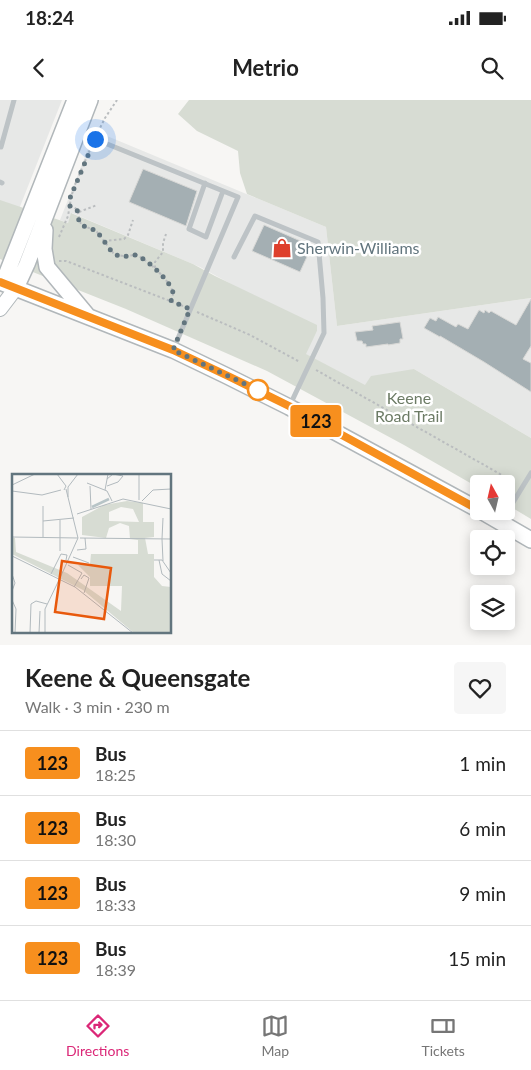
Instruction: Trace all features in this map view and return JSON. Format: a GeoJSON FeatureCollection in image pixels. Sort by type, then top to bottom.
{"type":"FeatureCollection","features":[{"type":"Feature","properties":{"kind":"main road"},"geometry":{"type":"LineString","coordinates":[[6,284],[75,100]]}},
{"type":"Feature","properties":{"kind":"main road"},"geometry":{"type":"LineString","coordinates":[[6,284],[45,217],[90,100]]}},
{"type":"Feature","properties":{"kind":"main road"},"geometry":{"type":"LineString","coordinates":[[45,217],[44,249],[47,267],[88,316]]}},
{"type":"Feature","properties":{"kind":"main road"},"geometry":{"type":"LineString","coordinates":[[6,284],[173,350],[258,390],[470,506]]}},
{"type":"Feature","properties":{"kind":"main road"},"geometry":{"type":"LineString","coordinates":[[497,520],[531,540]]}},
{"type":"Feature","properties":{"kind":"street"},"geometry":{"type":"LineString","coordinates":[[0,309],[6,284]]}},
{"type":"Feature","properties":{"kind":"lane"},"geometry":{"type":"LineString","coordinates":[[1,147],[14,100]]}},
{"type":"Feature","properties":{"kind":"lane"},"geometry":{"type":"LineString","coordinates":[[78,132],[238,197],[173,350]]}},
{"type":"Feature","properties":{"kind":"lane"},"geometry":{"type":"LineString","coordinates":[[206,183],[189,229],[206,237],[223,190]]}},
{"type":"Feature","properties":{"kind":"lane"},"geometry":{"type":"LineString","coordinates":[[234,257],[255,216],[318,242],[324,333],[289,406]]}},
{"type":"Feature","properties":{"kind":"lane"},"geometry":{"type":"LineString","coordinates":[[501,522],[531,473]]}},
{"type":"Feature","properties":{"kind":"path"},"geometry":{"type":"LineString","coordinates":[[57,241],[68,216],[70,198],[74,187],[105,118],[117,100]]}},
{"type":"Feature","properties":{"kind":"path"},"geometry":{"type":"LineString","coordinates":[[79,212],[97,205]]}},
{"type":"Feature","properties":{"kind":"path"},"geometry":{"type":"LineString","coordinates":[[70,206],[79,212],[81,224],[97,232],[112,252],[117,255],[137,255],[155,268],[172,291],[171,301]]}},
{"type":"Feature","properties":{"kind":"path"},"geometry":{"type":"LineString","coordinates":[[104,241],[124,239],[128,235],[133,220]]}},
{"type":"Feature","properties":{"kind":"path"},"geometry":{"type":"LineString","coordinates":[[155,268],[155,262],[163,252],[166,234]]}},
{"type":"Feature","properties":{"kind":"path"},"geometry":{"type":"LineString","coordinates":[[56,263],[60,260],[82,266],[250,335],[522,487]]}},
{"type":"Feature","properties":{"kind":"shaded area"},"geometry":{"type":"Polygon","coordinates":[[[0,100],[62,100],[8,237],[0,235],[0,100]]]}},
{"type":"Feature","properties":{"kind":"shaded area"},"geometry":{"type":"Polygon","coordinates":[[[95,131],[326,227],[337,326],[531,298],[531,438],[414,369],[365,386],[305,354],[317,331],[200,267],[72,213],[68,223],[60,220],[95,131]]]}},
{"type":"Feature","properties":{"kind":"green space"},"geometry":{"type":"Polygon","coordinates":[[[189,100],[531,100],[531,298],[337,326],[326,227],[247,194],[240,173],[238,151],[197,131],[178,114],[189,100]]]}},
{"type":"Feature","properties":{"kind":"green space","name":"Keene Road Trail"},"geometry":{"type":"Polygon","coordinates":[[[0,200],[68,223],[71,213],[193,264],[317,325],[317,331],[306,354],[365,385],[371,376],[414,369],[531,438],[531,519],[515,509],[515,475],[470,475],[470,483],[267,371],[126,309],[0,259],[0,200]]]}},
{"type":"Feature","properties":{"kind":"building"},"geometry":{"type":"Polygon","coordinates":[[[143,169],[197,191],[186,226],[129,202],[143,169]]]}},
{"type":"Feature","properties":{"kind":"building","name":"Sherwin-Williams"},"geometry":{"type":"Polygon","coordinates":[[[264,225],[312,246],[300,272],[252,251],[264,225]]]}},
{"type":"Feature","properties":{"kind":"building"},"geometry":{"type":"Polygon","coordinates":[[[531,299],[531,346],[523,359],[531,363],[531,392],[484,362],[424,328],[430,318],[436,321],[438,317],[456,327],[458,324],[468,329],[479,310],[484,313],[485,310],[489,313],[491,311],[516,325],[531,299]]]}},
{"type":"Feature","properties":{"kind":"building"},"geometry":{"type":"Polygon","coordinates":[[[400,322],[403,339],[400,339],[400,343],[366,347],[366,344],[363,344],[362,341],[357,341],[355,332],[373,330],[372,326],[400,322]]]}},
{"type":"Feature","properties":{"kind":"bus line","name":"123"},"geometry":{"type":"LineString","coordinates":[[0,282],[173,350],[258,390],[470,505]]}},
{"type":"Feature","properties":{"kind":"place","name":"Sherwin-Williams"},"geometry":{"type":"Point","coordinates":[282,248]}},
{"type":"Feature","properties":{"kind":"route"},"geometry":{"type":"LineString","coordinates":[[95,139],[70,198],[70,206],[79,212],[80,222],[83,226],[97,232],[114,254],[123,256],[134,254],[139,256],[154,268],[168,284],[173,294],[171,301],[190,309],[173,350],[258,390]]}}]}
